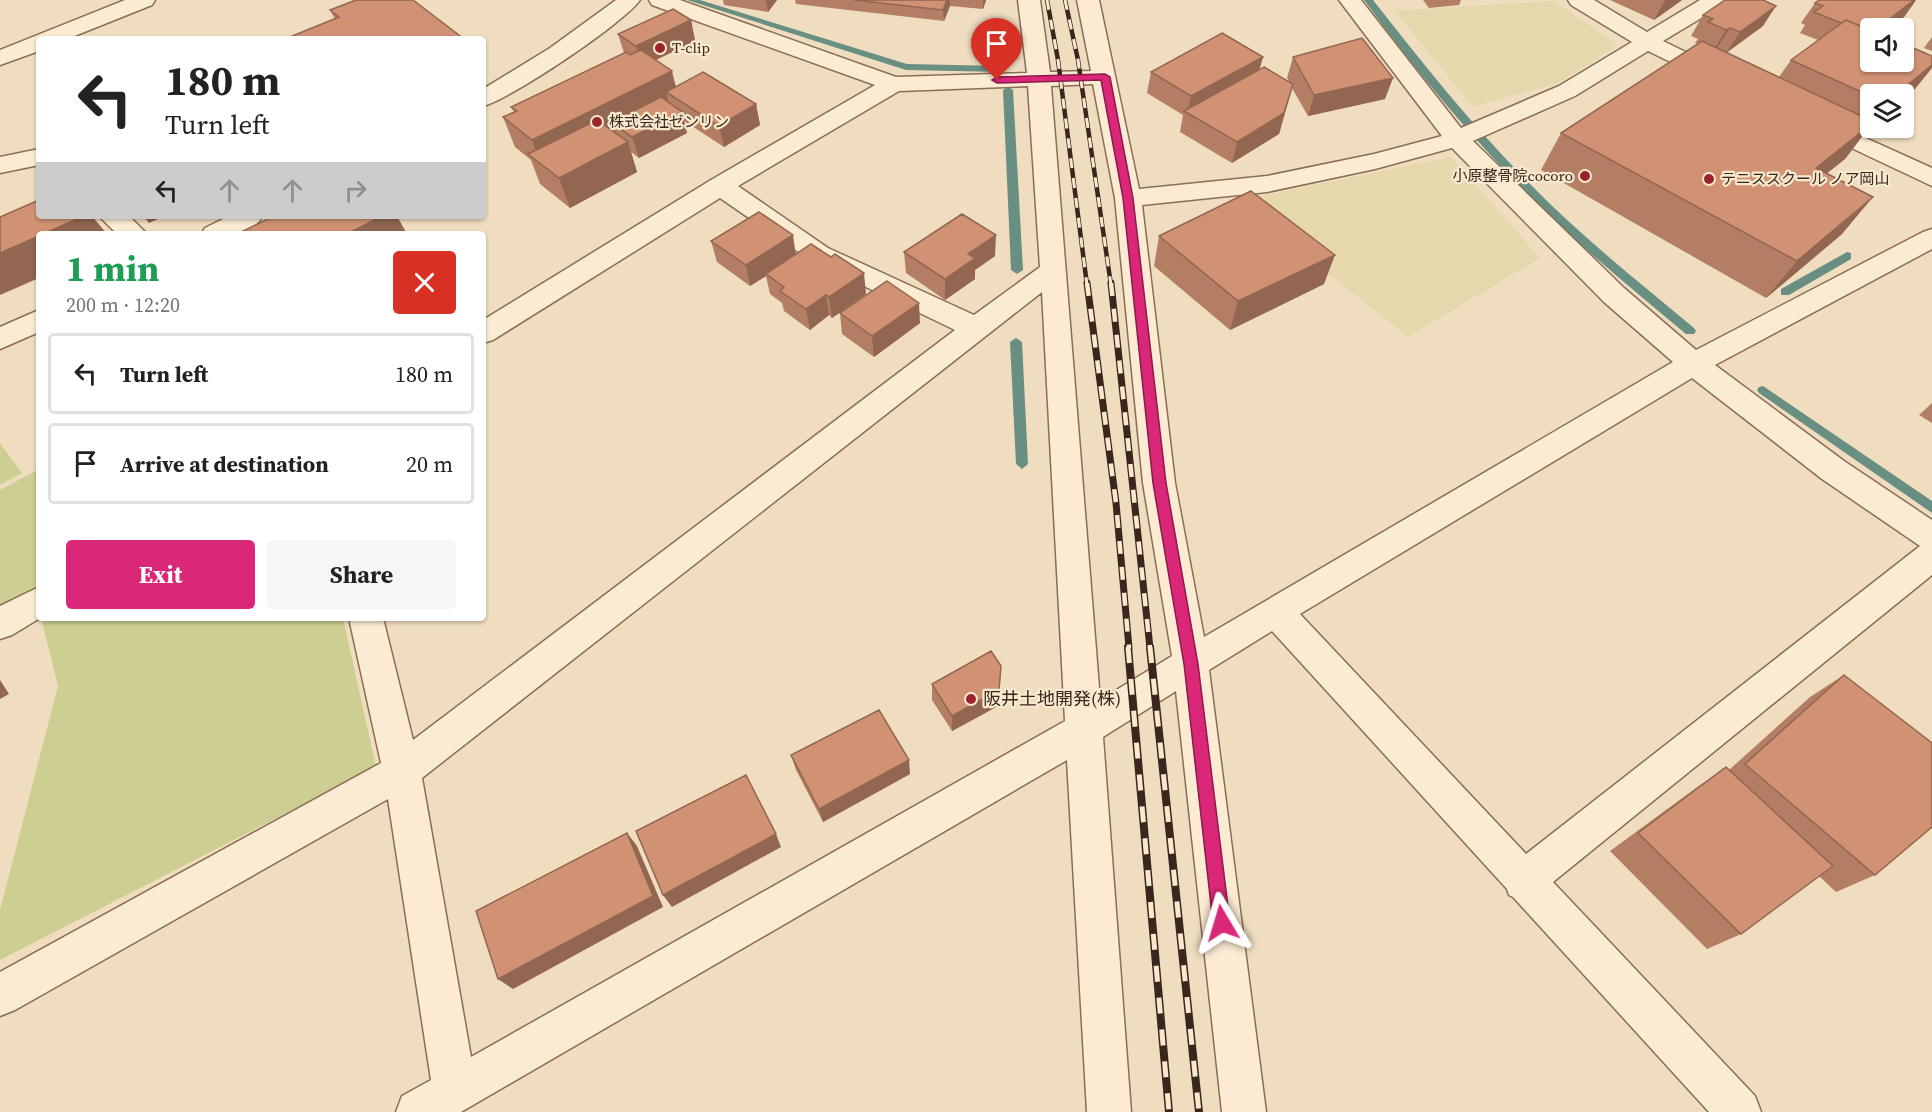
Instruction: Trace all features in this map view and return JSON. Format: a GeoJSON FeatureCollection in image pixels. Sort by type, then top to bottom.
{"type":"FeatureCollection","features":[{"type":"Feature","properties":{"kind":"street"},"geometry":{"type":"LineString","coordinates":[[55,36],[144,0]]}},
{"type":"Feature","properties":{"kind":"street"},"geometry":{"type":"LineString","coordinates":[[486,97],[537,69],[590,32],[629,0]]}},
{"type":"Feature","properties":{"kind":"street"},"geometry":{"type":"LineString","coordinates":[[660,0],[894,84],[1105,77]]}},
{"type":"Feature","properties":{"kind":"street"},"geometry":{"type":"LineString","coordinates":[[1029,0],[1039,78],[1054,271],[1109,1112]]}},
{"type":"Feature","properties":{"kind":"street"},"geometry":{"type":"LineString","coordinates":[[1088,0],[1128,198],[1159,483],[1191,664],[1244,1112]]}},
{"type":"Feature","properties":{"kind":"street"},"geometry":{"type":"LineString","coordinates":[[1350,0],[1614,296],[1693,364],[1833,470],[1932,537]]}},
{"type":"Feature","properties":{"kind":"street"},"geometry":{"type":"LineString","coordinates":[[1579,0],[1648,43],[1743,88]]}},
{"type":"Feature","properties":{"kind":"street"},"geometry":{"type":"LineString","coordinates":[[1128,198],[1267,184],[1375,161],[1469,134],[1567,91],[1715,0]]}},
{"type":"Feature","properties":{"kind":"street"},"geometry":{"type":"LineString","coordinates":[[0,58],[36,44]]}},
{"type":"Feature","properties":{"kind":"street"},"geometry":{"type":"LineString","coordinates":[[486,331],[720,186],[894,84]]}},
{"type":"Feature","properties":{"kind":"street"},"geometry":{"type":"LineString","coordinates":[[1796,113],[1932,178]]}},
{"type":"Feature","properties":{"kind":"street"},"geometry":{"type":"LineString","coordinates":[[0,165],[36,158]]}},
{"type":"Feature","properties":{"kind":"street"},"geometry":{"type":"LineString","coordinates":[[720,186],[819,254],[976,328]]}},
{"type":"Feature","properties":{"kind":"street"},"geometry":{"type":"LineString","coordinates":[[116,219],[130,231]]}},
{"type":"Feature","properties":{"kind":"street"},"geometry":{"type":"LineString","coordinates":[[220,231],[244,219]]}},
{"type":"Feature","properties":{"kind":"street"},"geometry":{"type":"LineString","coordinates":[[418,1112],[1084,729],[1275,611],[1693,364],[1932,238]]}},
{"type":"Feature","properties":{"kind":"street"},"geometry":{"type":"LineString","coordinates":[[0,995],[402,771],[1032,285],[1054,271]]}},
{"type":"Feature","properties":{"kind":"street"},"geometry":{"type":"LineString","coordinates":[[0,339],[36,321]]}},
{"type":"Feature","properties":{"kind":"street"},"geometry":{"type":"LineString","coordinates":[[1522,881],[1932,556]]}},
{"type":"Feature","properties":{"kind":"street"},"geometry":{"type":"LineString","coordinates":[[0,624],[36,603]]}},
{"type":"Feature","properties":{"kind":"street"},"geometry":{"type":"LineString","coordinates":[[1275,611],[1522,881],[1739,1112]]}},
{"type":"Feature","properties":{"kind":"street"},"geometry":{"type":"LineString","coordinates":[[367,621],[402,771],[455,1091]]}},
{"type":"Feature","properties":{"kind":"shaded area"},"geometry":{"type":"Polygon","coordinates":[[[1554,1],[1618,45],[1560,82],[1473,107],[1395,11],[1554,1]]]}},
{"type":"Feature","properties":{"kind":"shaded area"},"geometry":{"type":"Polygon","coordinates":[[[1451,157],[1540,258],[1408,337],[1237,201],[1451,157]]]}},
{"type":"Feature","properties":{"kind":"green space"},"geometry":{"type":"Polygon","coordinates":[[[0,443],[22,473],[0,485],[0,443]]]}},
{"type":"Feature","properties":{"kind":"green space"},"geometry":{"type":"Polygon","coordinates":[[[36,471],[36,588],[0,609],[0,490],[36,471]]]}},
{"type":"Feature","properties":{"kind":"green space"},"geometry":{"type":"Polygon","coordinates":[[[344,621],[376,767],[0,960],[0,910],[58,686],[42,622],[344,621]]]}},
{"type":"Feature","properties":{"kind":"building"},"geometry":{"type":"Polygon","coordinates":[[[356,0],[413,0],[460,36],[292,36],[339,17],[330,10],[356,0]]]}},
{"type":"Feature","properties":{"kind":"building"},"geometry":{"type":"Polygon","coordinates":[[[854,0],[947,0],[943,10],[854,0]]]}},
{"type":"Feature","properties":{"kind":"building"},"geometry":{"type":"Polygon","coordinates":[[[1725,0],[1763,0],[1776,6],[1740,32],[1730,28],[1726,30],[1708,22],[1713,19],[1703,15],[1725,0]]]}},
{"type":"Feature","properties":{"kind":"building"},"geometry":{"type":"Polygon","coordinates":[[[1819,0],[1914,0],[1891,18],[1860,18],[1860,26],[1846,20],[1841,23],[1814,12],[1823,6],[1815,3],[1819,0]]]}},
{"type":"Feature","properties":{"kind":"building"},"geometry":{"type":"Polygon","coordinates":[[[673,9],[691,20],[636,46],[618,34],[673,9]]]}},
{"type":"Feature","properties":{"kind":"building"},"geometry":{"type":"Polygon","coordinates":[[[1846,20],[1860,26],[1860,72],[1914,72],[1914,48],[1932,56],[1932,65],[1908,84],[1860,84],[1860,91],[1791,60],[1846,20]]]}},
{"type":"Feature","properties":{"kind":"building"},"geometry":{"type":"Polygon","coordinates":[[[1222,33],[1263,57],[1191,96],[1151,72],[1222,33]]]}},
{"type":"Feature","properties":{"kind":"building"},"geometry":{"type":"Polygon","coordinates":[[[1362,38],[1393,78],[1314,95],[1293,57],[1362,38]]]}},
{"type":"Feature","properties":{"kind":"building"},"geometry":{"type":"Polygon","coordinates":[[[1702,41],[1860,115],[1860,133],[1816,168],[1873,197],[1797,261],[1561,133],[1702,41]]]}},
{"type":"Feature","properties":{"kind":"building"},"geometry":{"type":"Polygon","coordinates":[[[641,50],[672,71],[532,140],[503,117],[517,111],[511,107],[626,52],[630,55],[641,50]]]}},
{"type":"Feature","properties":{"kind":"building"},"geometry":{"type":"Polygon","coordinates":[[[1264,67],[1293,84],[1284,113],[1237,142],[1184,111],[1264,67]]]}},
{"type":"Feature","properties":{"kind":"building"},"geometry":{"type":"Polygon","coordinates":[[[703,72],[756,104],[719,126],[666,92],[703,72]]]}},
{"type":"Feature","properties":{"kind":"building"},"geometry":{"type":"Polygon","coordinates":[[[661,97],[682,112],[632,137],[612,122],[661,97]]]}},
{"type":"Feature","properties":{"kind":"building"},"geometry":{"type":"Polygon","coordinates":[[[597,120],[628,142],[559,178],[528,154],[597,120]]]}},
{"type":"Feature","properties":{"kind":"building"},"geometry":{"type":"Polygon","coordinates":[[[1251,191],[1335,255],[1238,301],[1159,236],[1251,191]]]}},
{"type":"Feature","properties":{"kind":"building"},"geometry":{"type":"Polygon","coordinates":[[[36,201],[36,219],[77,219],[50,231],[36,231],[36,237],[0,253],[0,217],[36,201]]]}},
{"type":"Feature","properties":{"kind":"building"},"geometry":{"type":"Polygon","coordinates":[[[759,212],[793,235],[746,265],[711,241],[759,212]]]}},
{"type":"Feature","properties":{"kind":"building"},"geometry":{"type":"Polygon","coordinates":[[[962,214],[996,235],[968,254],[975,258],[945,279],[904,252],[962,214]]]}},
{"type":"Feature","properties":{"kind":"building"},"geometry":{"type":"Polygon","coordinates":[[[268,219],[376,219],[353,231],[243,231],[268,219]]]}},
{"type":"Feature","properties":{"kind":"building"},"geometry":{"type":"Polygon","coordinates":[[[811,244],[831,257],[835,254],[864,273],[829,297],[826,295],[806,309],[780,291],[784,287],[766,274],[811,244]]]}},
{"type":"Feature","properties":{"kind":"building"},"geometry":{"type":"Polygon","coordinates":[[[887,281],[919,303],[872,336],[840,313],[887,281]]]}},
{"type":"Feature","properties":{"kind":"building"},"geometry":{"type":"Polygon","coordinates":[[[991,651],[1001,666],[999,690],[952,716],[932,684],[991,651]]]}},
{"type":"Feature","properties":{"kind":"building"},"geometry":{"type":"Polygon","coordinates":[[[1844,675],[1932,743],[1932,827],[1875,875],[1745,764],[1844,675]]]}},
{"type":"Feature","properties":{"kind":"building"},"geometry":{"type":"Polygon","coordinates":[[[879,710],[909,760],[819,809],[791,755],[879,710]]]}},
{"type":"Feature","properties":{"kind":"building"},"geometry":{"type":"Polygon","coordinates":[[[1726,767],[1833,866],[1741,934],[1638,833],[1726,767]]]}},
{"type":"Feature","properties":{"kind":"building"},"geometry":{"type":"Polygon","coordinates":[[[746,775],[776,834],[663,895],[636,831],[746,775]]]}},
{"type":"Feature","properties":{"kind":"building"},"geometry":{"type":"Polygon","coordinates":[[[627,833],[653,896],[498,979],[476,911],[627,833]]]}},
{"type":"Feature","properties":{"kind":"waterway"},"geometry":{"type":"LineString","coordinates":[[691,0],[906,67],[1001,69]]}},
{"type":"Feature","properties":{"kind":"waterway"},"geometry":{"type":"LineString","coordinates":[[1368,0],[1452,105],[1527,187],[1595,251],[1690,331]]}},
{"type":"Feature","properties":{"kind":"waterway"},"geometry":{"type":"LineString","coordinates":[[1008,90],[1017,270]]}},
{"type":"Feature","properties":{"kind":"waterway"},"geometry":{"type":"LineString","coordinates":[[1785,292],[1847,256]]}},
{"type":"Feature","properties":{"kind":"waterway"},"geometry":{"type":"LineString","coordinates":[[1016,342],[1022,464]]}},
{"type":"Feature","properties":{"kind":"waterway"},"geometry":{"type":"LineString","coordinates":[[1763,390],[1932,508]]}},
{"type":"Feature","properties":{"kind":"railway"},"geometry":{"type":"LineString","coordinates":[[1047,0],[1058,60],[1087,285]]}},
{"type":"Feature","properties":{"kind":"railway"},"geometry":{"type":"LineString","coordinates":[[1065,0],[1078,60],[1111,285]]}},
{"type":"Feature","properties":{"kind":"railway"},"geometry":{"type":"LineString","coordinates":[[1087,283],[1116,503],[1129,648]]}},
{"type":"Feature","properties":{"kind":"railway"},"geometry":{"type":"LineString","coordinates":[[1111,283],[1150,648]]}},
{"type":"Feature","properties":{"kind":"railway"},"geometry":{"type":"LineString","coordinates":[[1128,647],[1169,1112]]}},
{"type":"Feature","properties":{"kind":"railway"},"geometry":{"type":"LineString","coordinates":[[1150,647],[1199,1112]]}},
{"type":"Feature","properties":{"kind":"place","name":"T-clip"},"geometry":{"type":"Point","coordinates":[660,48]}},
{"type":"Feature","properties":{"kind":"place","name":"株式会社ゼンリン"},"geometry":{"type":"Point","coordinates":[597,122]}},
{"type":"Feature","properties":{"kind":"place","name":"小原整骨院cocoro"},"geometry":{"type":"Point","coordinates":[1585,176]}},
{"type":"Feature","properties":{"kind":"place","name":"テニススクール ノア岡山"},"geometry":{"type":"Point","coordinates":[1709,179]}},
{"type":"Feature","properties":{"kind":"place","name":"阪井土地開発(株)"},"geometry":{"type":"Point","coordinates":[971,699]}},
{"type":"Feature","properties":{"kind":"route"},"geometry":{"type":"LineString","coordinates":[[997,80],[1105,77],[1128,198],[1159,483],[1191,664],[1222,923]]}}]}
